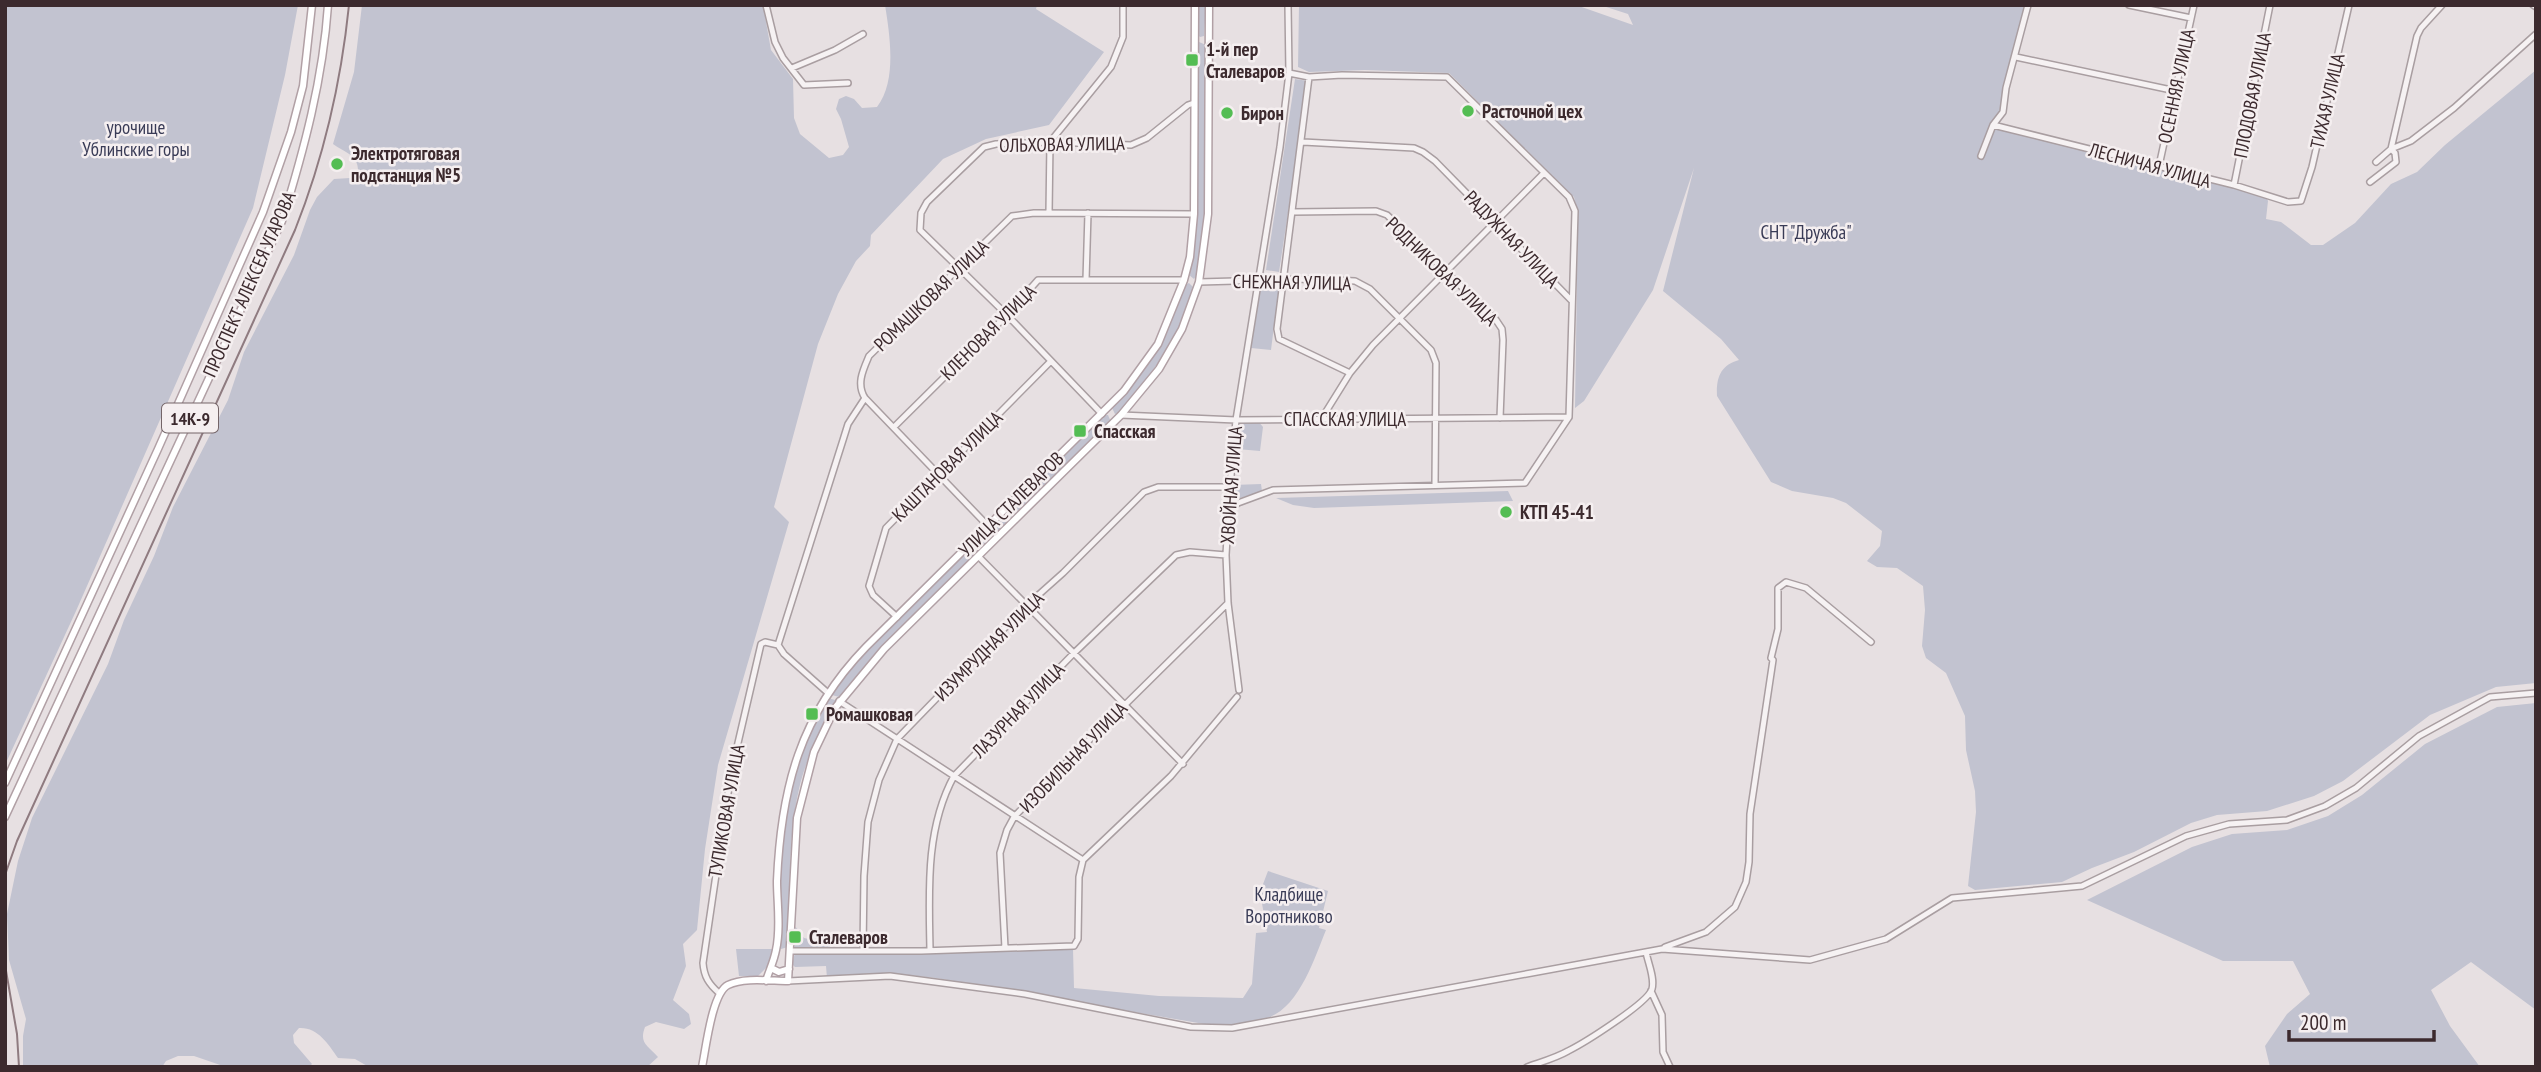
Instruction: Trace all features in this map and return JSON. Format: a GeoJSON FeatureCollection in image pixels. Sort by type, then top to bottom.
{"type":"FeatureCollection","features":[{"type":"Feature","properties":{"kind":"main road","name":"ПРОСПЕКТ АЛЕКСЕЯ УГАРОВА"},"geometry":{"type":"LineString","coordinates":[[5,783],[159,449],[263,212],[291,132],[303,86],[312,5]]}},
{"type":"Feature","properties":{"kind":"main road","name":"ПРОСПЕКТ АЛЕКСЕЯ УГАРОВА"},"geometry":{"type":"LineString","coordinates":[[5,817],[282,220],[310,128],[321,68],[328,5]]}},
{"type":"Feature","properties":{"kind":"main road","name":"УЛИЦА СТАЛЕВАРОВ"},"geometry":{"type":"LineString","coordinates":[[766,981],[776,950],[780,837],[787,791],[805,738],[828,693],[848,666],[1105,412],[1158,344],[1184,280],[1190,257],[1194,214],[1195,5]]}},
{"type":"Feature","properties":{"kind":"main road","name":"УЛИЦА СТАЛЕВАРОВ"},"geometry":{"type":"LineString","coordinates":[[788,981],[794,840],[801,795],[814,752],[839,701],[884,649],[1119,417],[1143,391],[1176,342],[1199,282],[1208,214],[1209,5]]}},
{"type":"Feature","properties":{"kind":"main road"},"geometry":{"type":"LineString","coordinates":[[1195,40],[1208,39]]}},
{"type":"Feature","properties":{"kind":"main road"},"geometry":{"type":"LineString","coordinates":[[1184,280],[1199,282]]}},
{"type":"Feature","properties":{"kind":"main road"},"geometry":{"type":"LineString","coordinates":[[1105,412],[1119,417]]}},
{"type":"Feature","properties":{"kind":"main road"},"geometry":{"type":"LineString","coordinates":[[968,547],[978,556]]}},
{"type":"Feature","properties":{"kind":"main road"},"geometry":{"type":"LineString","coordinates":[[828,693],[839,701]]}},
{"type":"Feature","properties":{"kind":"main road"},"geometry":{"type":"LineString","coordinates":[[776,950],[790,951]]}},
{"type":"Feature","properties":{"kind":"main road"},"geometry":{"type":"LineString","coordinates":[[771,968],[779,972],[789,969]]}},
{"type":"Feature","properties":{"kind":"main road"},"geometry":{"type":"LineString","coordinates":[[702,1067],[719,993],[737,982],[788,981]]}},
{"type":"Feature","properties":{"kind":"street"},"geometry":{"type":"LineString","coordinates":[[766,5],[775,42],[783,58],[804,85],[848,83]]}},
{"type":"Feature","properties":{"kind":"street"},"geometry":{"type":"LineString","coordinates":[[1049,213],[1050,142],[1111,67],[1123,37],[1123,5]]}},
{"type":"Feature","properties":{"kind":"street","name":"ХВОЙНАЯ УЛИЦА"},"geometry":{"type":"LineString","coordinates":[[1083,860],[1183,764],[1238,694],[1227,603],[1226,555],[1230,487],[1236,420],[1289,73],[1289,5]]}},
{"type":"Feature","properties":{"kind":"street"},"geometry":{"type":"LineString","coordinates":[[1981,156],[1993,125],[2003,112],[2006,88],[2028,5]]}},
{"type":"Feature","properties":{"kind":"street"},"geometry":{"type":"LineString","coordinates":[[2129,5],[2191,18]]}},
{"type":"Feature","properties":{"kind":"street","name":"ОСЕННЯЯ УЛИЦА"},"geometry":{"type":"LineString","coordinates":[[2159,166],[2194,5]]}},
{"type":"Feature","properties":{"kind":"street","name":"ПЛОДОВАЯ УЛИЦА"},"geometry":{"type":"LineString","coordinates":[[2234,185],[2270,5]]}},
{"type":"Feature","properties":{"kind":"street","name":"ТИХАЯ УЛИЦА"},"geometry":{"type":"LineString","coordinates":[[2304,195],[2349,5]]}},
{"type":"Feature","properties":{"kind":"street"},"geometry":{"type":"LineString","coordinates":[[2391,149],[2417,36],[2442,5]]}},
{"type":"Feature","properties":{"kind":"street"},"geometry":{"type":"LineString","coordinates":[[2376,162],[2391,149],[2412,141],[2454,108],[2536,33]]}},
{"type":"Feature","properties":{"kind":"street"},"geometry":{"type":"LineString","coordinates":[[792,68],[835,50],[863,34]]}},
{"type":"Feature","properties":{"kind":"street"},"geometry":{"type":"LineString","coordinates":[[2016,57],[2176,91]]}},
{"type":"Feature","properties":{"kind":"street"},"geometry":{"type":"LineString","coordinates":[[1289,73],[1309,77],[1447,77],[1569,197],[1575,211],[1571,300]]}},
{"type":"Feature","properties":{"kind":"street"},"geometry":{"type":"LineString","coordinates":[[1309,77],[1303,142],[1277,329],[1279,339],[1288,346],[1350,373]]}},
{"type":"Feature","properties":{"kind":"street","name":"ОЛЬХОВАЯ УЛИЦА"},"geometry":{"type":"LineString","coordinates":[[960,268],[920,230],[921,212],[927,202],[984,147],[1050,142],[1131,145],[1141,142],[1194,103]]}},
{"type":"Feature","properties":{"kind":"street","name":"ЛЕСНИЧАЯ УЛИЦА"},"geometry":{"type":"LineString","coordinates":[[1993,125],[2234,185],[2288,202],[2301,201],[2304,195]]}},
{"type":"Feature","properties":{"kind":"street","name":"РАДУЖНАЯ УЛИЦА"},"geometry":{"type":"LineString","coordinates":[[1303,142],[1404,147],[1423,152],[1497,223],[1571,300],[1569,417]]}},
{"type":"Feature","properties":{"kind":"street"},"geometry":{"type":"LineString","coordinates":[[2370,182],[2396,162],[2395,153],[2391,149]]}},
{"type":"Feature","properties":{"kind":"street"},"geometry":{"type":"LineString","coordinates":[[1322,418],[1350,373],[1399,319],[1544,173]]}},
{"type":"Feature","properties":{"kind":"street","name":"РОДНИКОВАЯ УЛИЦА"},"geometry":{"type":"LineString","coordinates":[[1293,212],[1376,211],[1387,215],[1496,320],[1502,329],[1500,418]]}},
{"type":"Feature","properties":{"kind":"street","name":"РОМАШКОВАЯ УЛИЦА"},"geometry":{"type":"LineString","coordinates":[[778,645],[845,432],[865,398],[861,392],[860,381],[869,356],[1012,216],[1049,213],[1194,214]]}},
{"type":"Feature","properties":{"kind":"street"},"geometry":{"type":"LineString","coordinates":[[1086,280],[1088,213]]}},
{"type":"Feature","properties":{"kind":"street"},"geometry":{"type":"LineString","coordinates":[[960,268],[1051,362],[1105,412]]}},
{"type":"Feature","properties":{"kind":"street","name":"СНЕЖНАЯ УЛИЦА"},"geometry":{"type":"LineString","coordinates":[[1199,282],[1282,279],[1354,281],[1363,284],[1431,350],[1436,363],[1435,485]]}},
{"type":"Feature","properties":{"kind":"street","name":"КЛЕНОВАЯ УЛИЦА"},"geometry":{"type":"LineString","coordinates":[[894,427],[1007,315],[1038,280],[1184,280]]}},
{"type":"Feature","properties":{"kind":"street","name":"КАШТАНОВАЯ УЛИЦА"},"geometry":{"type":"LineString","coordinates":[[897,617],[873,596],[869,586],[882,537],[893,521],[1051,362]]}},
{"type":"Feature","properties":{"kind":"street"},"geometry":{"type":"LineString","coordinates":[[865,398],[988,526]]}},
{"type":"Feature","properties":{"kind":"street","name":"СПАССКАЯ УЛИЦА"},"geometry":{"type":"LineString","coordinates":[[1119,417],[1236,420],[1569,417]]}},
{"type":"Feature","properties":{"kind":"street"},"geometry":{"type":"LineString","coordinates":[[1230,509],[1238,503],[1273,490],[1525,483],[1569,417]]}},
{"type":"Feature","properties":{"kind":"street","name":"ИЗУМРУДНАЯ УЛИЦА"},"geometry":{"type":"LineString","coordinates":[[863,950],[868,822],[879,780],[897,739],[1026,606],[1144,492],[1158,487],[1230,487]]}},
{"type":"Feature","properties":{"kind":"street","name":"ЛАЗУРНАЯ УЛИЦА"},"geometry":{"type":"LineString","coordinates":[[930,950],[934,830],[943,795],[954,776],[1073,654],[1176,555],[1190,552],[1226,555]]}},
{"type":"Feature","properties":{"kind":"street"},"geometry":{"type":"LineString","coordinates":[[978,556],[1183,764]]}},
{"type":"Feature","properties":{"kind":"street"},"geometry":{"type":"LineString","coordinates":[[788,981],[890,976],[1024,994],[1191,1027],[1232,1028],[1662,948],[1706,932],[1735,907],[1746,882],[1750,814],[1766,720],[1773,660],[1771,658],[1777,629],[1778,588],[1786,582],[1805,588],[1871,642]]}},
{"type":"Feature","properties":{"kind":"street","name":"ИЗОБИЛЬНАЯ УЛИЦА"},"geometry":{"type":"LineString","coordinates":[[1004,948],[1000,853],[1014,817],[1227,603]]}},
{"type":"Feature","properties":{"kind":"street","name":"ТУПИКОВАЯ УЛИЦА"},"geometry":{"type":"LineString","coordinates":[[719,993],[708,982],[704,963],[725,804],[761,644],[765,642],[778,645]]}},
{"type":"Feature","properties":{"kind":"street"},"geometry":{"type":"LineString","coordinates":[[778,645],[784,654],[828,693]]}},
{"type":"Feature","properties":{"kind":"street"},"geometry":{"type":"LineString","coordinates":[[1662,948],[1810,960],[1886,939],[1952,898],[2082,886],[2186,836],[2229,824],[2287,820],[2325,806],[2356,788],[2419,736],[2490,697],[2536,693]]}},
{"type":"Feature","properties":{"kind":"street"},"geometry":{"type":"LineString","coordinates":[[790,951],[1070,947],[1079,939],[1079,877],[1083,860],[839,701]]}},
{"type":"Feature","properties":{"kind":"street"},"geometry":{"type":"LineString","coordinates":[[1646,952],[1652,980],[1651,991],[1662,1015],[1663,1052],[1670,1067]]}},
{"type":"Feature","properties":{"kind":"street"},"geometry":{"type":"LineString","coordinates":[[1527,1067],[1567,1052],[1621,1017],[1651,991]]}},
{"type":"Feature","properties":{"kind":"green space","name":"урочище Ублинские горы"},"geometry":{"type":"Polygon","coordinates":[[[5,5],[298,5],[285,75],[253,208],[76,611],[5,765],[5,5]]]}},
{"type":"Feature","properties":{"kind":"green space"},"geometry":{"type":"Polygon","coordinates":[[[362,5],[763,5],[771,50],[793,79],[794,118],[800,134],[829,158],[843,155],[849,147],[836,109],[839,99],[846,96],[854,99],[862,108],[877,107],[883,96],[890,71],[889,30],[885,5],[1037,5],[1036,9],[1104,52],[1049,125],[986,139],[943,159],[871,235],[870,246],[856,261],[838,294],[818,344],[774,507],[789,522],[718,765],[705,849],[697,930],[683,944],[686,966],[673,1000],[689,1014],[691,1024],[684,1029],[656,1022],[645,1027],[644,1040],[658,1057],[647,1067],[369,1067],[355,1059],[338,1058],[317,1033],[299,1028],[293,1035],[294,1043],[312,1064],[309,1067],[226,1067],[194,1056],[178,1056],[166,1061],[162,1067],[23,1067],[26,1019],[9,960],[7,914],[18,861],[32,818],[108,664],[173,507],[228,400],[244,352],[294,255],[310,210],[317,197],[334,179],[350,178],[358,172],[354,158],[333,144],[354,72],[362,5]]]}},
{"type":"Feature","properties":{"kind":"green space"},"geometry":{"type":"Polygon","coordinates":[[[1197,5],[1206,5],[1204,36],[1200,37],[1197,34],[1197,5]]]}},
{"type":"Feature","properties":{"kind":"green space","name":"СНТ \"Дружба\""},"geometry":{"type":"Polygon","coordinates":[[[1299,5],[1576,5],[1633,25],[1628,14],[1600,5],[2028,5],[2006,88],[2003,112],[1994,124],[2265,194],[2268,201],[2266,219],[2281,222],[2311,245],[2323,245],[2355,223],[2391,184],[2417,172],[2445,145],[2536,70],[2536,683],[2496,687],[2430,715],[2343,781],[2314,796],[2267,811],[2217,815],[2191,823],[2134,852],[2062,882],[1975,890],[1968,886],[1976,812],[1975,791],[1966,750],[1965,716],[1946,673],[1926,658],[1922,646],[1925,610],[1923,586],[1897,568],[1877,567],[1867,561],[1880,546],[1882,531],[1846,503],[1792,491],[1771,482],[1717,396],[1717,383],[1721,373],[1728,365],[1739,360],[1721,339],[1663,291],[1694,168],[1653,290],[1584,401],[1575,408],[1578,214],[1574,197],[1449,73],[1365,70],[1309,72],[1298,67],[1299,5]]]}},
{"type":"Feature","properties":{"kind":"green space"},"geometry":{"type":"Polygon","coordinates":[[[1199,42],[1206,45],[1206,216],[1197,275],[1194,279],[1189,275],[1192,257],[1199,42]]]}},
{"type":"Feature","properties":{"kind":"green space"},"geometry":{"type":"Polygon","coordinates":[[[1295,79],[1308,81],[1279,272],[1266,270],[1295,79]]]}},
{"type":"Feature","properties":{"kind":"green space"},"geometry":{"type":"Polygon","coordinates":[[[1189,283],[1194,288],[1188,306],[1164,355],[1119,413],[1115,414],[1112,408],[1155,350],[1185,285],[1189,283]]]}},
{"type":"Feature","properties":{"kind":"green space"},"geometry":{"type":"Polygon","coordinates":[[[1261,285],[1279,286],[1271,350],[1251,348],[1261,285]]]}},
{"type":"Feature","properties":{"kind":"green space"},"geometry":{"type":"Polygon","coordinates":[[[1104,415],[1108,415],[1111,422],[977,551],[974,544],[1104,415]]]}},
{"type":"Feature","properties":{"kind":"green space"},"geometry":{"type":"Polygon","coordinates":[[[1258,421],[1263,427],[1260,451],[1237,449],[1240,427],[1244,423],[1258,421]]]}},
{"type":"Feature","properties":{"kind":"green space"},"geometry":{"type":"Polygon","coordinates":[[[1261,484],[1262,491],[1237,499],[1233,485],[1261,484]]]}},
{"type":"Feature","properties":{"kind":"green space"},"geometry":{"type":"Polygon","coordinates":[[[1508,491],[1513,501],[1314,508],[1293,505],[1276,498],[1508,491]]]}},
{"type":"Feature","properties":{"kind":"green space"},"geometry":{"type":"Polygon","coordinates":[[[970,551],[974,556],[886,643],[839,697],[832,695],[838,683],[871,645],[970,551]]]}},
{"type":"Feature","properties":{"kind":"green space"},"geometry":{"type":"Polygon","coordinates":[[[828,698],[835,700],[835,703],[814,744],[795,809],[788,947],[781,949],[779,931],[785,820],[804,747],[828,698]]]}},
{"type":"Feature","properties":{"kind":"green space"},"geometry":{"type":"Polygon","coordinates":[[[2536,703],[2536,1010],[2471,962],[2431,990],[2450,1026],[2480,1067],[2270,1067],[2265,1046],[2287,1014],[2310,994],[2293,961],[2223,961],[2087,900],[2192,847],[2232,834],[2287,830],[2328,816],[2362,795],[2425,744],[2497,707],[2536,703]]]}},
{"type":"Feature","properties":{"kind":"green space","name":"Кладбище Воротниково"},"geometry":{"type":"Polygon","coordinates":[[[1268,871],[1328,891],[1319,928],[1326,930],[1305,979],[1290,1002],[1281,1011],[1256,1021],[1210,1025],[936,978],[890,973],[827,978],[826,966],[795,967],[792,964],[795,953],[1073,949],[1074,988],[1159,996],[1243,998],[1252,984],[1256,933],[1267,932],[1260,892],[1268,871]]]}},
{"type":"Feature","properties":{"kind":"green space"},"geometry":{"type":"Polygon","coordinates":[[[794,927],[804,938],[831,944],[830,949],[797,949],[793,945],[794,927]]]}},
{"type":"Feature","properties":{"kind":"green space"},"geometry":{"type":"Polygon","coordinates":[[[736,949],[773,949],[767,967],[757,977],[739,976],[736,949]]]}},
{"type":"Feature","properties":{"kind":"tram line"},"geometry":{"type":"LineString","coordinates":[[5,875],[17,841],[295,230],[315,175],[330,119],[349,5]]}},
{"type":"Feature","properties":{"kind":"tram line"},"geometry":{"type":"LineString","coordinates":[[5,965],[17,1034],[19,1067]]}},
{"type":"Feature","properties":{"kind":"place","name":"1-й пер Сталеваров"},"geometry":{"type":"Point","coordinates":[1192,60]}},
{"type":"Feature","properties":{"kind":"place","name":"Расточной цех"},"geometry":{"type":"Point","coordinates":[1468,111]}},
{"type":"Feature","properties":{"kind":"place","name":"Бирон"},"geometry":{"type":"Point","coordinates":[1227,113]}},
{"type":"Feature","properties":{"kind":"place","name":"Электротяговая подстанция №5"},"geometry":{"type":"Point","coordinates":[337,164]}},
{"type":"Feature","properties":{"kind":"place","name":"Спасская"},"geometry":{"type":"Point","coordinates":[1080,431]}},
{"type":"Feature","properties":{"kind":"place","name":"КТП 45-41"},"geometry":{"type":"Point","coordinates":[1506,512]}},
{"type":"Feature","properties":{"kind":"place","name":"Ромашковая"},"geometry":{"type":"Point","coordinates":[812,714]}},
{"type":"Feature","properties":{"kind":"place","name":"Сталеваров"},"geometry":{"type":"Point","coordinates":[795,937]}}]}
